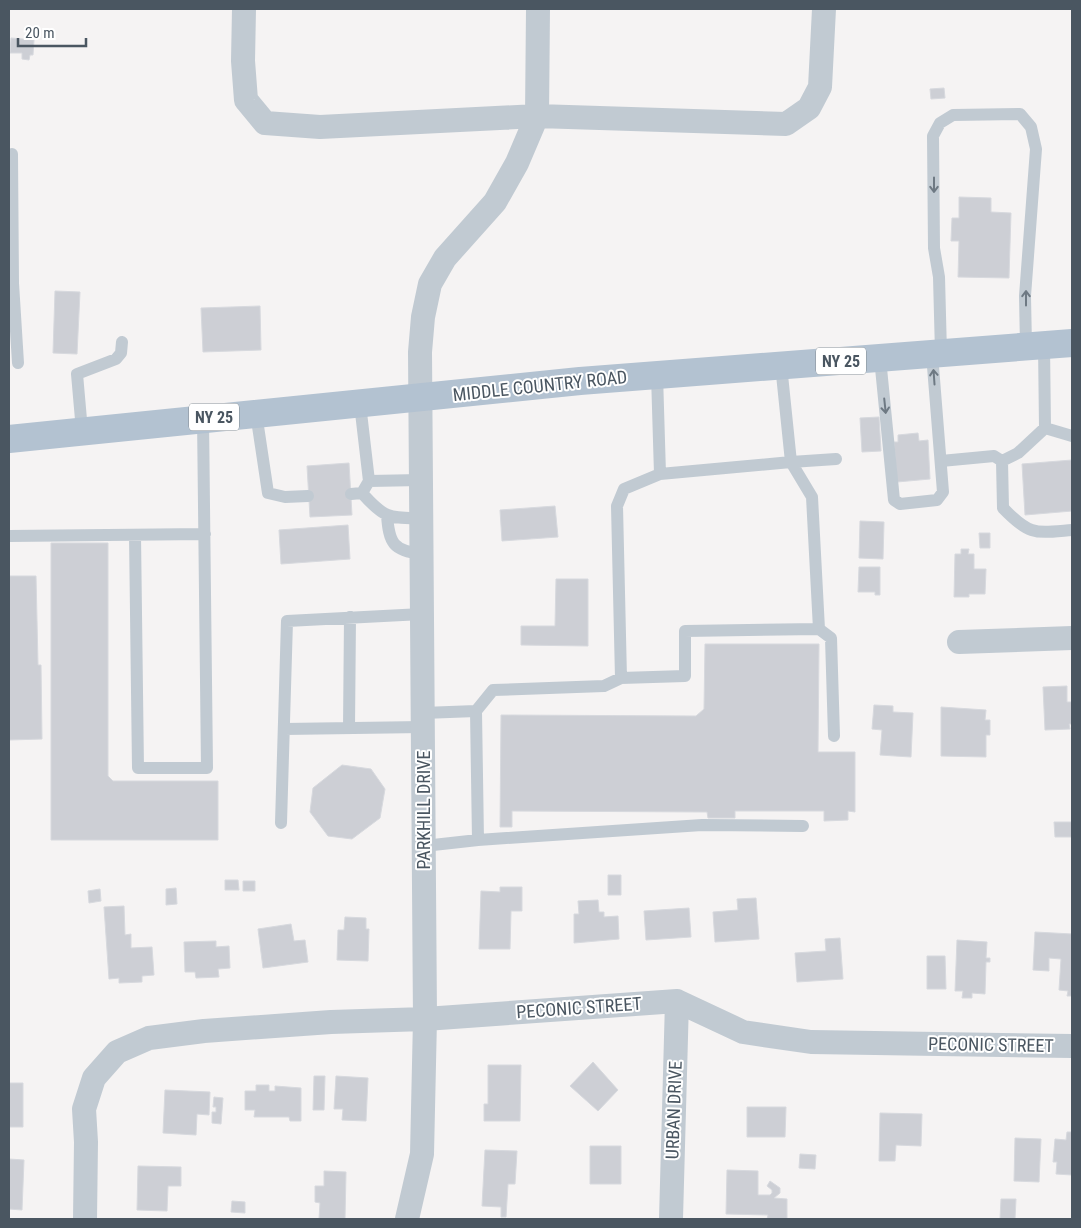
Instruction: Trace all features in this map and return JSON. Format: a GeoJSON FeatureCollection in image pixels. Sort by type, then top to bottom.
{"type":"FeatureCollection","features":[{"type":"Feature","properties":{"kind":"main road","name":"MIDDLE COUNTRY ROAD"},"geometry":{"type":"LineString","coordinates":[[9,439],[203,418],[421,399],[580,381],[1072,343]]}},
{"type":"Feature","properties":{"kind":"street"},"geometry":{"type":"LineString","coordinates":[[244,9],[243,61],[246,100],[265,123],[320,127],[537,116],[786,124],[809,108],[820,86],[824,9]]}},
{"type":"Feature","properties":{"kind":"street"},"geometry":{"type":"LineString","coordinates":[[537,116],[538,9]]}},
{"type":"Feature","properties":{"kind":"street","name":"PARKHILL DRIVE"},"geometry":{"type":"LineString","coordinates":[[407,1219],[422,1154],[425,1019],[420,352],[422,317],[430,284],[445,258],[495,202],[517,163],[537,116]]}},
{"type":"Feature","properties":{"kind":"street"},"geometry":{"type":"LineString","coordinates":[[959,642],[1072,638]]}},
{"type":"Feature","properties":{"kind":"street","name":"PECONIC STREET"},"geometry":{"type":"LineString","coordinates":[[85,1219],[86,1142],[84,1109],[94,1078],[117,1052],[149,1038],[204,1031],[331,1022],[425,1019],[677,1001],[743,1032],[811,1042],[1072,1046]]}},
{"type":"Feature","properties":{"kind":"street","name":"URBAN DRIVE"},"geometry":{"type":"LineString","coordinates":[[671,1219],[677,1001]]}},
{"type":"Feature","properties":{"kind":"lane"},"geometry":{"type":"LineString","coordinates":[[880,358],[894,500],[900,504],[937,500],[943,492],[936,353],[939,277],[934,248],[934,136],[940,123],[953,115],[1020,114],[1031,127],[1036,149],[1025,296],[1035,346],[1045,428]]}},
{"type":"Feature","properties":{"kind":"lane"},"geometry":{"type":"LineString","coordinates":[[12,154],[11,283],[18,363]]}},
{"type":"Feature","properties":{"kind":"lane"},"geometry":{"type":"LineString","coordinates":[[82,431],[78,374],[116,359],[121,354],[122,342]]}},
{"type":"Feature","properties":{"kind":"lane"},"geometry":{"type":"LineString","coordinates":[[780,365],[791,462],[812,497],[819,629]]}},
{"type":"Feature","properties":{"kind":"lane"},"geometry":{"type":"LineString","coordinates":[[657,375],[660,474]]}},
{"type":"Feature","properties":{"kind":"lane"},"geometry":{"type":"LineString","coordinates":[[360,404],[369,481]]}},
{"type":"Feature","properties":{"kind":"lane"},"geometry":{"type":"LineString","coordinates":[[256,413],[268,493],[285,497],[308,496]]}},
{"type":"Feature","properties":{"kind":"lane"},"geometry":{"type":"LineString","coordinates":[[135,535],[138,768],[207,768],[203,418]]}},
{"type":"Feature","properties":{"kind":"lane"},"geometry":{"type":"LineString","coordinates":[[1045,428],[1072,436]]}},
{"type":"Feature","properties":{"kind":"lane"},"geometry":{"type":"LineString","coordinates":[[1002,461],[1018,453],[1045,428]]}},
{"type":"Feature","properties":{"kind":"lane"},"geometry":{"type":"LineString","coordinates":[[941,460],[994,456],[1002,461]]}},
{"type":"Feature","properties":{"kind":"lane"},"geometry":{"type":"LineString","coordinates":[[621,678],[617,506],[624,488],[660,474],[836,459]]}},
{"type":"Feature","properties":{"kind":"lane"},"geometry":{"type":"LineString","coordinates":[[1002,461],[1003,508],[1020,526],[1040,532],[1072,530]]}},
{"type":"Feature","properties":{"kind":"lane"},"geometry":{"type":"LineString","coordinates":[[421,480],[369,481],[356,493],[378,512],[401,519],[422,518]]}},
{"type":"Feature","properties":{"kind":"lane"},"geometry":{"type":"LineString","coordinates":[[387,515],[390,538],[396,546],[403,552],[422,554]]}},
{"type":"Feature","properties":{"kind":"lane"},"geometry":{"type":"LineString","coordinates":[[9,536],[205,534]]}},
{"type":"Feature","properties":{"kind":"lane"},"geometry":{"type":"LineString","coordinates":[[281,823],[287,620],[422,614]]}},
{"type":"Feature","properties":{"kind":"lane"},"geometry":{"type":"LineString","coordinates":[[349,728],[350,617]]}},
{"type":"Feature","properties":{"kind":"lane"},"geometry":{"type":"LineString","coordinates":[[478,840],[476,711],[493,690],[604,686],[621,678],[684,676],[684,632],[819,629],[831,638],[834,736]]}},
{"type":"Feature","properties":{"kind":"lane"},"geometry":{"type":"LineString","coordinates":[[284,729],[349,728],[423,720],[476,711]]}},
{"type":"Feature","properties":{"kind":"lane"},"geometry":{"type":"LineString","coordinates":[[424,846],[478,840],[702,825],[803,826]]}},
{"type":"Feature","properties":{"kind":"building"},"geometry":{"type":"Polygon","coordinates":[[[11,38],[34,40],[33,55],[30,55],[29,60],[22,59],[22,53],[10,53],[11,38]]]}},
{"type":"Feature","properties":{"kind":"building"},"geometry":{"type":"Polygon","coordinates":[[[944,88],[945,98],[931,99],[930,89],[944,88]]]}},
{"type":"Feature","properties":{"kind":"building"},"geometry":{"type":"Polygon","coordinates":[[[959,197],[991,198],[991,212],[1011,213],[1009,278],[958,277],[959,241],[951,241],[952,218],[959,218],[959,197]]]}},
{"type":"Feature","properties":{"kind":"building"},"geometry":{"type":"Polygon","coordinates":[[[55,291],[80,292],[77,354],[53,353],[55,291]]]}},
{"type":"Feature","properties":{"kind":"building"},"geometry":{"type":"Polygon","coordinates":[[[260,306],[261,350],[203,352],[201,308],[260,306]]]}},
{"type":"Feature","properties":{"kind":"building"},"geometry":{"type":"Polygon","coordinates":[[[879,417],[881,451],[862,452],[860,418],[879,417]]]}},
{"type":"Feature","properties":{"kind":"building"},"geometry":{"type":"Polygon","coordinates":[[[918,433],[919,441],[928,440],[930,479],[897,482],[894,442],[898,442],[898,435],[918,433]]]}},
{"type":"Feature","properties":{"kind":"building"},"geometry":{"type":"Polygon","coordinates":[[[1072,460],[1072,511],[1025,515],[1022,464],[1072,460]]]}},
{"type":"Feature","properties":{"kind":"building"},"geometry":{"type":"Polygon","coordinates":[[[349,463],[352,515],[310,517],[307,466],[349,463]]]}},
{"type":"Feature","properties":{"kind":"building"},"geometry":{"type":"Polygon","coordinates":[[[555,506],[558,537],[502,541],[500,510],[555,506]]]}},
{"type":"Feature","properties":{"kind":"building"},"geometry":{"type":"Polygon","coordinates":[[[860,521],[884,522],[883,559],[859,558],[860,521]]]}},
{"type":"Feature","properties":{"kind":"building"},"geometry":{"type":"Polygon","coordinates":[[[348,525],[350,559],[281,564],[279,530],[348,525]]]}},
{"type":"Feature","properties":{"kind":"building"},"geometry":{"type":"Polygon","coordinates":[[[979,533],[990,533],[990,548],[980,548],[979,533]]]}},
{"type":"Feature","properties":{"kind":"building"},"geometry":{"type":"Polygon","coordinates":[[[51,543],[108,543],[108,776],[113,781],[218,781],[218,840],[51,840],[51,543]]]}},
{"type":"Feature","properties":{"kind":"building"},"geometry":{"type":"Polygon","coordinates":[[[961,549],[969,549],[968,554],[974,554],[974,569],[986,569],[985,594],[969,594],[969,597],[954,597],[955,554],[961,554],[961,549]]]}},
{"type":"Feature","properties":{"kind":"building"},"geometry":{"type":"Polygon","coordinates":[[[859,567],[880,567],[880,595],[875,595],[875,592],[858,592],[859,567]]]}},
{"type":"Feature","properties":{"kind":"building"},"geometry":{"type":"Polygon","coordinates":[[[9,576],[36,576],[38,665],[41,665],[42,739],[9,740],[9,576]]]}},
{"type":"Feature","properties":{"kind":"building"},"geometry":{"type":"Polygon","coordinates":[[[556,579],[588,579],[588,646],[521,645],[521,626],[555,626],[556,579]]]}},
{"type":"Feature","properties":{"kind":"building"},"geometry":{"type":"Polygon","coordinates":[[[705,644],[819,644],[818,752],[855,752],[855,812],[848,811],[848,820],[824,821],[824,811],[735,811],[735,818],[708,818],[707,812],[512,811],[512,827],[500,827],[501,715],[696,716],[704,709],[705,644]]]}},
{"type":"Feature","properties":{"kind":"building"},"geometry":{"type":"Polygon","coordinates":[[[1067,686],[1067,702],[1072,702],[1072,724],[1069,724],[1070,729],[1045,730],[1043,687],[1067,686]]]}},
{"type":"Feature","properties":{"kind":"building"},"geometry":{"type":"Polygon","coordinates":[[[874,705],[893,706],[893,712],[913,713],[911,757],[880,755],[882,730],[872,729],[874,705]]]}},
{"type":"Feature","properties":{"kind":"building"},"geometry":{"type":"Polygon","coordinates":[[[941,707],[986,710],[985,720],[990,720],[990,735],[986,735],[986,757],[941,756],[941,707]]]}},
{"type":"Feature","properties":{"kind":"building"},"geometry":{"type":"Polygon","coordinates":[[[342,765],[371,769],[385,789],[380,818],[352,839],[328,836],[310,812],[313,788],[342,765]]]}},
{"type":"Feature","properties":{"kind":"building"},"geometry":{"type":"Polygon","coordinates":[[[1054,822],[1072,822],[1072,837],[1055,837],[1054,822]]]}},
{"type":"Feature","properties":{"kind":"building"},"geometry":{"type":"Polygon","coordinates":[[[608,875],[621,875],[621,895],[608,895],[608,875]]]}},
{"type":"Feature","properties":{"kind":"building"},"geometry":{"type":"Polygon","coordinates":[[[225,880],[238,880],[239,890],[225,890],[225,880]]]}},
{"type":"Feature","properties":{"kind":"building"},"geometry":{"type":"Polygon","coordinates":[[[243,881],[255,881],[255,891],[243,891],[243,881]]]}},
{"type":"Feature","properties":{"kind":"building"},"geometry":{"type":"Polygon","coordinates":[[[500,887],[522,887],[522,911],[511,911],[510,949],[479,949],[481,891],[500,892],[500,887]]]}},
{"type":"Feature","properties":{"kind":"building"},"geometry":{"type":"Polygon","coordinates":[[[176,888],[177,904],[166,905],[166,889],[176,888]]]}},
{"type":"Feature","properties":{"kind":"building"},"geometry":{"type":"Polygon","coordinates":[[[100,889],[101,901],[89,903],[88,891],[100,889]]]}},
{"type":"Feature","properties":{"kind":"building"},"geometry":{"type":"Polygon","coordinates":[[[756,898],[759,939],[715,942],[713,912],[738,910],[737,899],[756,898]]]}},
{"type":"Feature","properties":{"kind":"building"},"geometry":{"type":"Polygon","coordinates":[[[598,900],[599,912],[604,912],[604,917],[618,916],[619,939],[574,943],[574,914],[579,914],[578,901],[598,900]]]}},
{"type":"Feature","properties":{"kind":"building"},"geometry":{"type":"Polygon","coordinates":[[[124,906],[125,935],[131,934],[131,948],[152,947],[154,975],[142,976],[142,982],[119,983],[119,978],[109,979],[104,907],[124,906]]]}},
{"type":"Feature","properties":{"kind":"building"},"geometry":{"type":"Polygon","coordinates":[[[689,908],[691,937],[646,940],[644,911],[689,908]]]}},
{"type":"Feature","properties":{"kind":"building"},"geometry":{"type":"Polygon","coordinates":[[[345,917],[366,918],[366,929],[369,929],[368,961],[337,960],[338,930],[344,930],[345,917]]]}},
{"type":"Feature","properties":{"kind":"building"},"geometry":{"type":"Polygon","coordinates":[[[291,924],[294,941],[305,940],[308,962],[263,968],[258,929],[291,924]]]}},
{"type":"Feature","properties":{"kind":"building"},"geometry":{"type":"Polygon","coordinates":[[[1035,932],[1072,934],[1072,996],[1067,996],[1068,991],[1059,990],[1061,959],[1049,958],[1049,971],[1033,970],[1035,932]]]}},
{"type":"Feature","properties":{"kind":"building"},"geometry":{"type":"Polygon","coordinates":[[[840,938],[843,979],[797,982],[795,953],[826,951],[825,939],[840,938]]]}},
{"type":"Feature","properties":{"kind":"building"},"geometry":{"type":"Polygon","coordinates":[[[957,940],[987,942],[986,958],[990,958],[990,962],[986,962],[985,994],[972,993],[972,998],[962,998],[963,991],[955,991],[957,940]]]}},
{"type":"Feature","properties":{"kind":"building"},"geometry":{"type":"Polygon","coordinates":[[[216,941],[216,947],[229,946],[230,968],[218,969],[219,977],[196,978],[195,972],[185,972],[184,942],[216,941]]]}},
{"type":"Feature","properties":{"kind":"building"},"geometry":{"type":"Polygon","coordinates":[[[927,956],[945,956],[946,989],[927,989],[927,956]]]}},
{"type":"Feature","properties":{"kind":"building"},"geometry":{"type":"Polygon","coordinates":[[[593,1062],[618,1090],[598,1111],[570,1086],[593,1062]]]}},
{"type":"Feature","properties":{"kind":"building"},"geometry":{"type":"Polygon","coordinates":[[[488,1065],[521,1065],[520,1121],[484,1121],[484,1104],[488,1104],[488,1065]]]}},
{"type":"Feature","properties":{"kind":"building"},"geometry":{"type":"Polygon","coordinates":[[[314,1076],[325,1076],[324,1110],[313,1110],[314,1076]]]}},
{"type":"Feature","properties":{"kind":"building"},"geometry":{"type":"Polygon","coordinates":[[[336,1076],[368,1078],[366,1121],[342,1120],[343,1109],[334,1109],[336,1076]]]}},
{"type":"Feature","properties":{"kind":"building"},"geometry":{"type":"Polygon","coordinates":[[[9,1083],[23,1083],[23,1127],[9,1127],[9,1083]]]}},
{"type":"Feature","properties":{"kind":"building"},"geometry":{"type":"Polygon","coordinates":[[[256,1085],[269,1085],[269,1091],[275,1091],[275,1086],[301,1088],[301,1121],[290,1121],[289,1117],[254,1117],[255,1110],[245,1110],[245,1091],[256,1091],[256,1085]]]}},
{"type":"Feature","properties":{"kind":"building"},"geometry":{"type":"Polygon","coordinates":[[[165,1090],[210,1092],[209,1115],[197,1114],[196,1135],[163,1133],[165,1090]]]}},
{"type":"Feature","properties":{"kind":"building"},"geometry":{"type":"Polygon","coordinates":[[[214,1097],[223,1098],[221,1124],[212,1123],[212,1112],[216,1112],[216,1107],[213,1107],[214,1097]]]}},
{"type":"Feature","properties":{"kind":"building"},"geometry":{"type":"Polygon","coordinates":[[[747,1107],[786,1107],[785,1137],[747,1137],[747,1107]]]}},
{"type":"Feature","properties":{"kind":"building"},"geometry":{"type":"Polygon","coordinates":[[[880,1113],[922,1114],[921,1146],[896,1145],[895,1161],[879,1161],[880,1113]]]}},
{"type":"Feature","properties":{"kind":"building"},"geometry":{"type":"Polygon","coordinates":[[[1067,1132],[1072,1132],[1072,1175],[1056,1174],[1057,1162],[1053,1162],[1055,1139],[1066,1140],[1067,1132]]]}},
{"type":"Feature","properties":{"kind":"building"},"geometry":{"type":"Polygon","coordinates":[[[1015,1138],[1041,1139],[1039,1182],[1014,1181],[1015,1138]]]}},
{"type":"Feature","properties":{"kind":"building"},"geometry":{"type":"Polygon","coordinates":[[[590,1146],[621,1146],[621,1184],[590,1184],[590,1146]]]}},
{"type":"Feature","properties":{"kind":"building"},"geometry":{"type":"Polygon","coordinates":[[[485,1150],[517,1151],[515,1184],[508,1184],[506,1217],[501,1217],[501,1207],[482,1206],[485,1150]]]}},
{"type":"Feature","properties":{"kind":"building"},"geometry":{"type":"Polygon","coordinates":[[[800,1154],[816,1155],[815,1169],[799,1168],[800,1154]]]}},
{"type":"Feature","properties":{"kind":"building"},"geometry":{"type":"Polygon","coordinates":[[[9,1159],[24,1160],[22,1210],[9,1209],[9,1159]]]}},
{"type":"Feature","properties":{"kind":"building"},"geometry":{"type":"Polygon","coordinates":[[[138,1166],[181,1167],[181,1186],[168,1186],[167,1211],[137,1210],[138,1166]]]}},
{"type":"Feature","properties":{"kind":"building"},"geometry":{"type":"Polygon","coordinates":[[[727,1170],[758,1171],[758,1195],[770,1195],[772,1193],[772,1190],[767,1186],[770,1181],[780,1188],[780,1193],[774,1198],[787,1199],[787,1219],[767,1219],[768,1215],[726,1214],[727,1170]]]}},
{"type":"Feature","properties":{"kind":"building"},"geometry":{"type":"Polygon","coordinates":[[[324,1171],[346,1172],[345,1219],[319,1219],[320,1203],[315,1202],[315,1186],[324,1186],[324,1171]]]}},
{"type":"Feature","properties":{"kind":"building"},"geometry":{"type":"Polygon","coordinates":[[[1001,1199],[1016,1199],[1015,1219],[1000,1219],[1001,1199]]]}},
{"type":"Feature","properties":{"kind":"building"},"geometry":{"type":"Polygon","coordinates":[[[232,1201],[245,1202],[245,1213],[231,1212],[232,1201]]]}}]}
